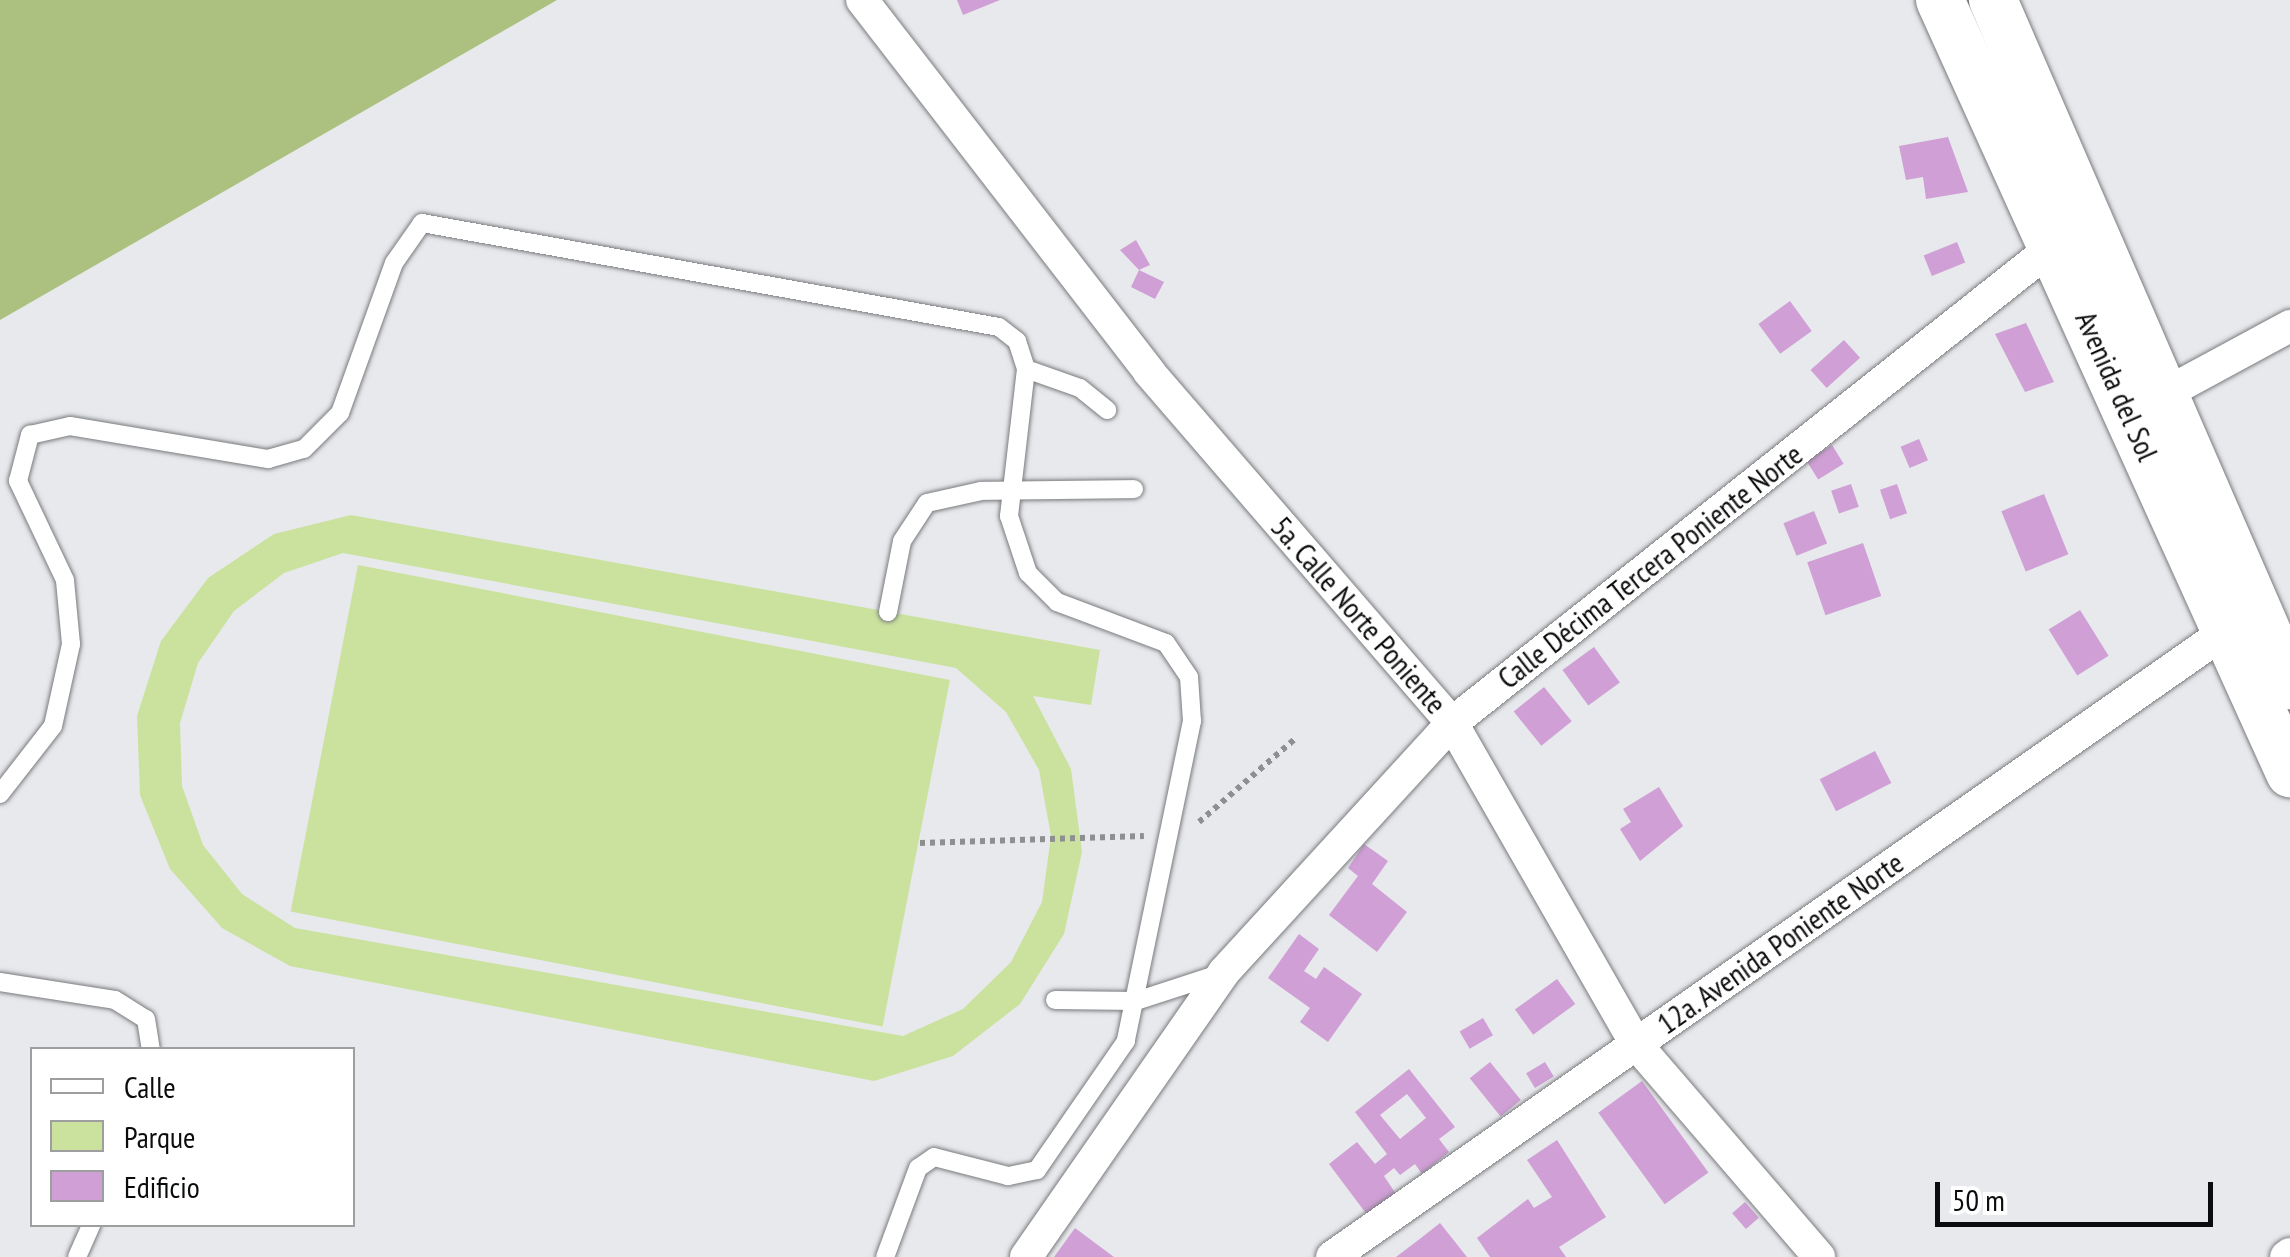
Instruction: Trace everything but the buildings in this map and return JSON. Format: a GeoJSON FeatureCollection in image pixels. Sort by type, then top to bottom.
{"type":"FeatureCollection","features":[{"type":"Feature","properties":{"kind":"main road","name":"Avenida del Sol"},"geometry":{"type":"LineString","coordinates":[[1940,0],[2054,244],[2241,620],[2290,685]]}},
{"type":"Feature","properties":{"kind":"main road","name":"Avenida del Sol"},"geometry":{"type":"LineString","coordinates":[[1992,0],[2168,392],[2290,773]]}},
{"type":"Feature","properties":{"kind":"street","name":"5a. Calle Norte Poniente"},"geometry":{"type":"LineString","coordinates":[[862,0],[1149,372],[1452,723],[1636,1044],[1819,1257]]}},
{"type":"Feature","properties":{"kind":"street","name":"Calle Décima Tercera Poniente Norte"},"geometry":{"type":"LineString","coordinates":[[1026,1257],[1224,972],[1452,723],[2054,244]]}},
{"type":"Feature","properties":{"kind":"street"},"geometry":{"type":"LineString","coordinates":[[2168,392],[2290,326]]}},
{"type":"Feature","properties":{"kind":"street","name":"12a. Avenida Poniente Norte"},"geometry":{"type":"LineString","coordinates":[[1332,1257],[2241,620]]}},
{"type":"Feature","properties":{"kind":"lane"},"geometry":{"type":"LineString","coordinates":[[0,794],[53,726],[71,644],[65,580],[18,481],[30,435],[70,426],[268,460],[304,449],[340,414],[394,263],[422,224],[999,327],[1017,341],[1026,369],[1010,490],[1028,573],[1057,602],[1166,643],[1189,677],[1175,835],[1126,1041],[1037,1170],[1008,1176],[934,1157],[918,1168],[885,1257]]}},
{"type":"Feature","properties":{"kind":"lane"},"geometry":{"type":"LineString","coordinates":[[1026,369],[1080,388],[1107,410]]}},
{"type":"Feature","properties":{"kind":"lane"},"geometry":{"type":"LineString","coordinates":[[888,612],[913,513],[954,496],[1010,490],[1134,489]]}},
{"type":"Feature","properties":{"kind":"lane"},"geometry":{"type":"LineString","coordinates":[[1054,1000],[1136,1001],[1224,972]]}},
{"type":"Feature","properties":{"kind":"lane"},"geometry":{"type":"LineString","coordinates":[[0,982],[114,1000],[146,1019],[151,1047]]}},
{"type":"Feature","properties":{"kind":"lane"},"geometry":{"type":"LineString","coordinates":[[77,1257],[91,1227]]}},
{"type":"Feature","properties":{"kind":"path"},"geometry":{"type":"LineString","coordinates":[[920,843],[1175,835],[1296,738]]}},
{"type":"Feature","properties":{"kind":"green space"},"geometry":{"type":"Polygon","coordinates":[[[0,0],[557,0],[0,320],[0,0]]]}},
{"type":"Feature","properties":{"kind":"green space"},"geometry":{"type":"Polygon","coordinates":[[[351,515],[1100,650],[1091,705],[1033,696],[1071,769],[1082,852],[1064,934],[1020,1004],[953,1056],[874,1081],[290,966],[222,928],[170,869],[140,795],[137,716],[161,641],[208,578],[274,534],[351,515]],[[343,553],[284,573],[234,611],[198,663],[180,723],[182,786],[203,845],[242,894],[295,928],[903,1036],[963,1009],[1011,962],[1042,902],[1051,836],[1039,770],[1006,712],[956,668],[343,553]]]}},
{"type":"Feature","properties":{"kind":"green space"},"geometry":{"type":"Polygon","coordinates":[[[358,565],[950,680],[883,1027],[291,912],[358,565]]]}}]}
